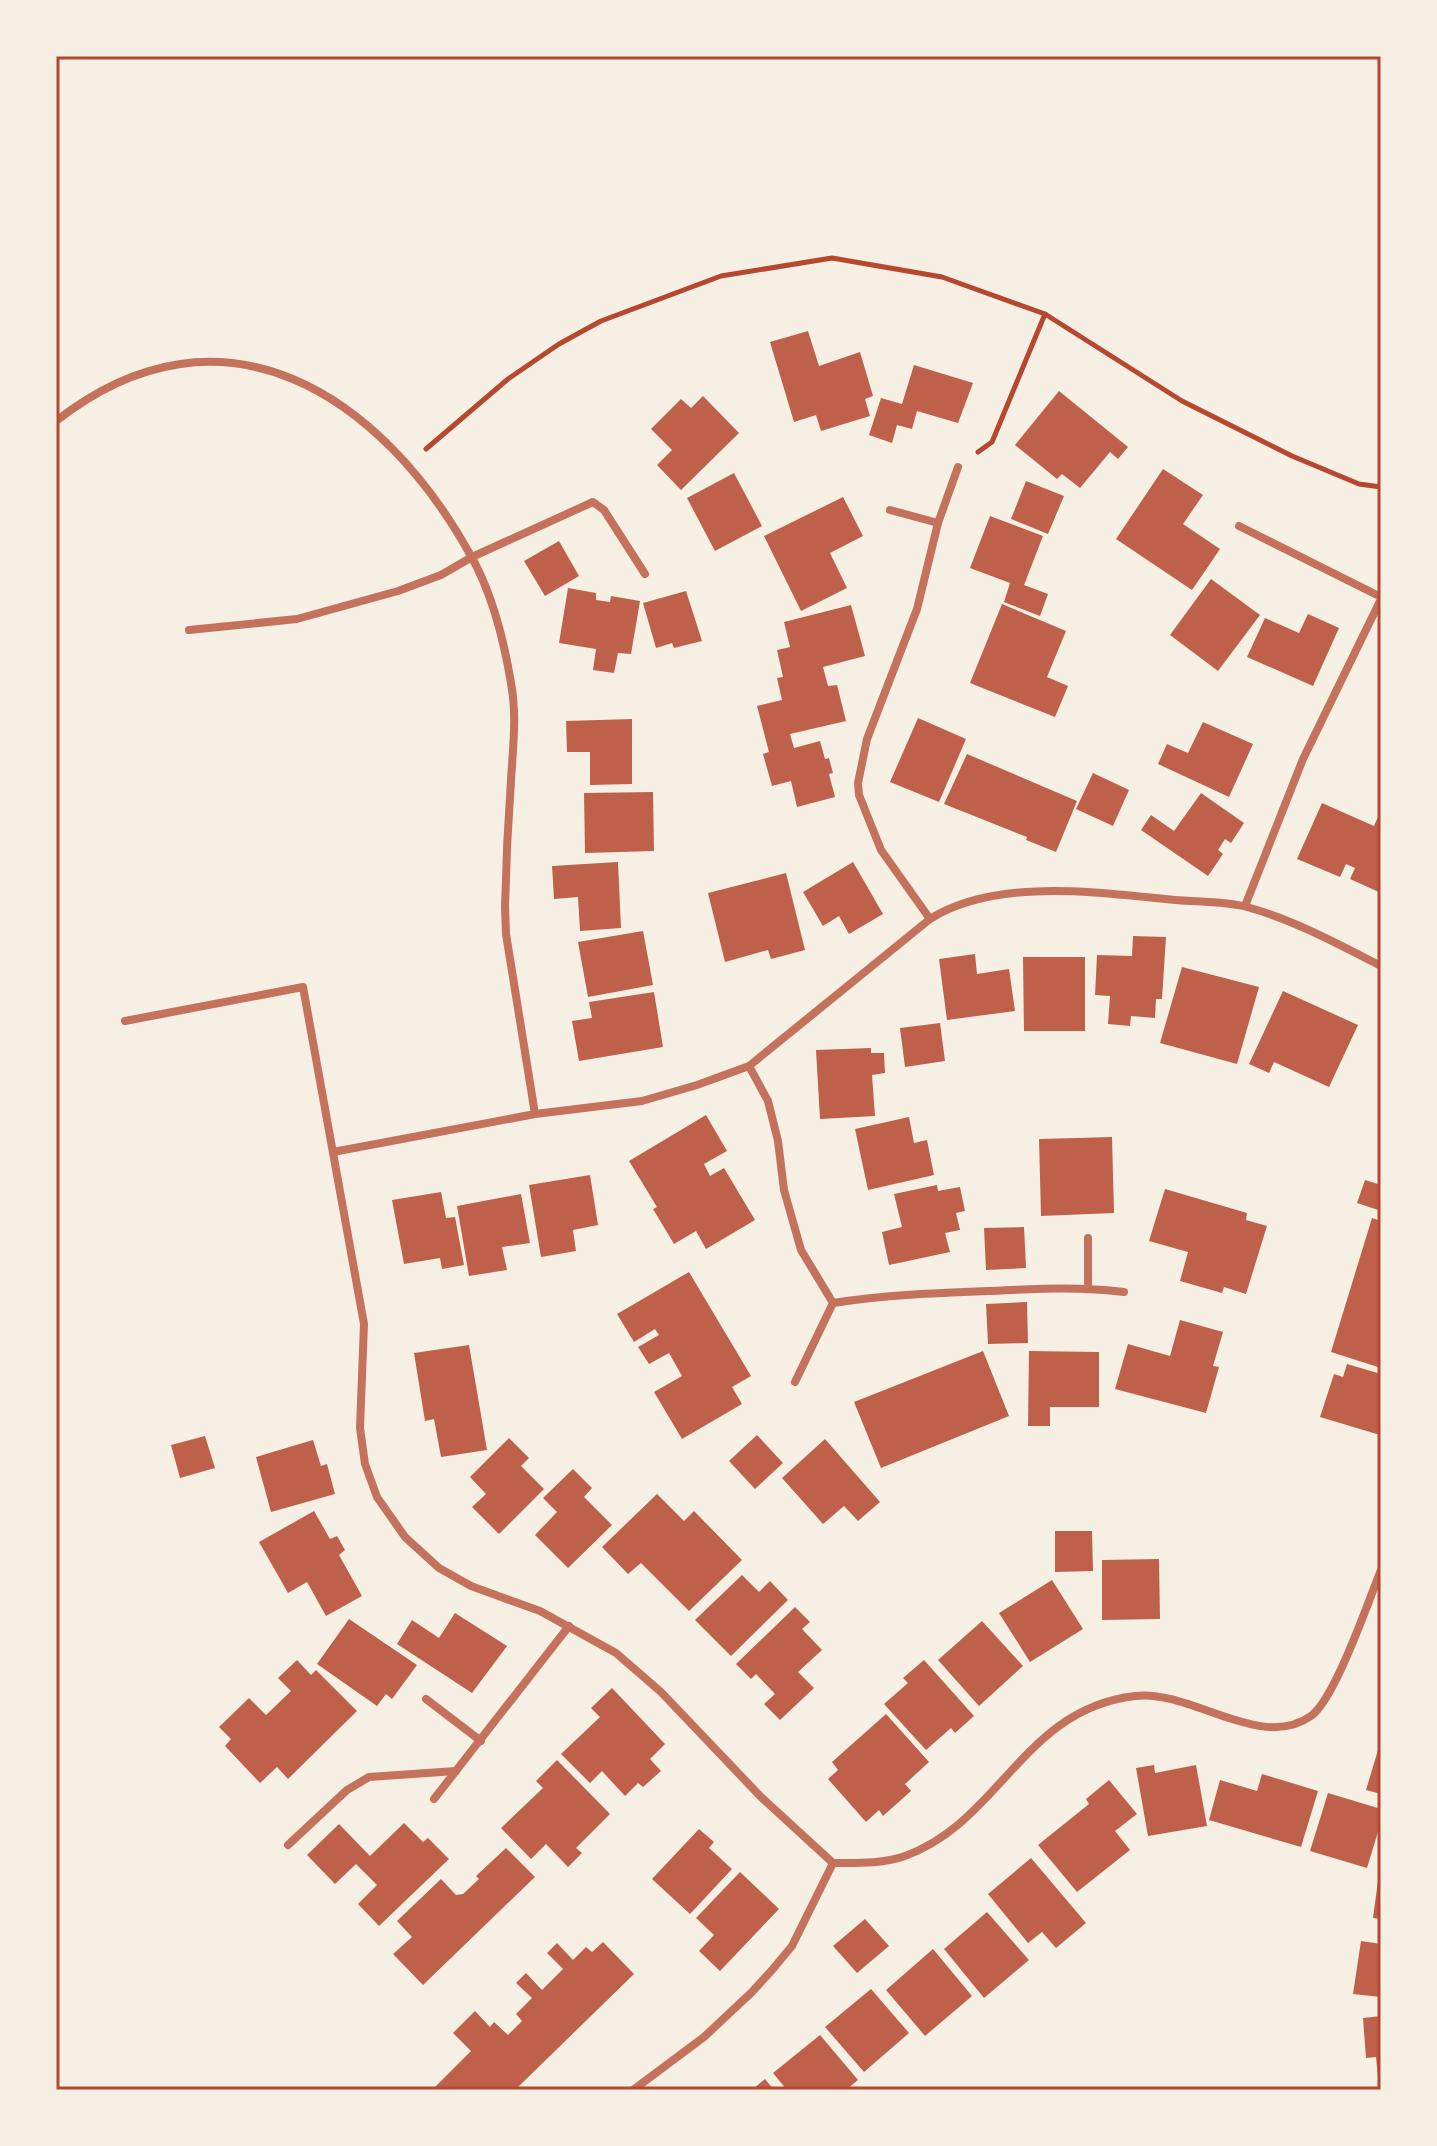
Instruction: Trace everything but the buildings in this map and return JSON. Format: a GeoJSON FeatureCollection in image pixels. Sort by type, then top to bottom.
{"type":"FeatureCollection","features":[{"type":"Feature","properties":{"kind":"street"},"geometry":{"type":"LineString","coordinates":[[56,421],[90,397],[129,376],[168,365],[231,363],[279,372],[338,401],[373,428],[438,504],[472,557],[499,631],[514,699],[506,934],[535,1114]]}},
{"type":"Feature","properties":{"kind":"street"},"geometry":{"type":"LineString","coordinates":[[930,919],[881,850],[859,795],[858,783],[867,739],[917,609],[938,523],[958,467]]}},
{"type":"Feature","properties":{"kind":"street"},"geometry":{"type":"LineString","coordinates":[[189,630],[297,619],[427,581],[593,502],[604,510],[645,574]]}},
{"type":"Feature","properties":{"kind":"street"},"geometry":{"type":"LineString","coordinates":[[890,510],[938,523]]}},
{"type":"Feature","properties":{"kind":"street"},"geometry":{"type":"LineString","coordinates":[[1239,526],[1381,598],[1303,759],[1245,906]]}},
{"type":"Feature","properties":{"kind":"street"},"geometry":{"type":"LineString","coordinates":[[333,1152],[535,1114],[642,1101],[749,1066],[930,919],[961,904],[1006,894],[1051,891],[1245,906],[1334,941],[1381,966]]}},
{"type":"Feature","properties":{"kind":"street"},"geometry":{"type":"LineString","coordinates":[[125,1021],[303,987],[364,1324],[360,1428],[365,1464],[377,1497],[405,1537],[439,1568],[471,1586],[540,1611],[609,1648],[631,1665],[661,1692],[761,1797],[833,1863],[869,1863],[904,1856],[938,1840],[968,1817],[1044,1735],[1070,1717],[1101,1703],[1137,1695],[1172,1700],[1251,1725],[1299,1724],[1326,1702],[1381,1570]]}},
{"type":"Feature","properties":{"kind":"street"},"geometry":{"type":"LineString","coordinates":[[749,1066],[768,1101],[778,1141],[784,1190],[801,1250],[833,1303]]}},
{"type":"Feature","properties":{"kind":"street"},"geometry":{"type":"LineString","coordinates":[[1088,1238],[1088,1287]]}},
{"type":"Feature","properties":{"kind":"street"},"geometry":{"type":"LineString","coordinates":[[833,1303],[870,1297],[1088,1287],[1124,1292]]}},
{"type":"Feature","properties":{"kind":"street"},"geometry":{"type":"LineString","coordinates":[[795,1382],[833,1303]]}},
{"type":"Feature","properties":{"kind":"street"},"geometry":{"type":"LineString","coordinates":[[434,1799],[569,1626]]}},
{"type":"Feature","properties":{"kind":"street"},"geometry":{"type":"LineString","coordinates":[[426,1699],[481,1741]]}},
{"type":"Feature","properties":{"kind":"street"},"geometry":{"type":"LineString","coordinates":[[288,1845],[347,1790],[369,1777],[456,1771]]}},
{"type":"Feature","properties":{"kind":"street"},"geometry":{"type":"LineString","coordinates":[[632,2090],[704,2037],[762,1981],[792,1946],[833,1863]]}},
{"type":"Feature","properties":{"kind":"path"},"geometry":{"type":"LineString","coordinates":[[407,466],[508,379],[559,344],[601,321],[721,276],[832,258],[942,277],[1045,314],[1182,401],[1292,456],[1359,484],[1381,487]]}},
{"type":"Feature","properties":{"kind":"path"},"geometry":{"type":"LineString","coordinates":[[958,467],[992,442],[1045,314]]}}]}
